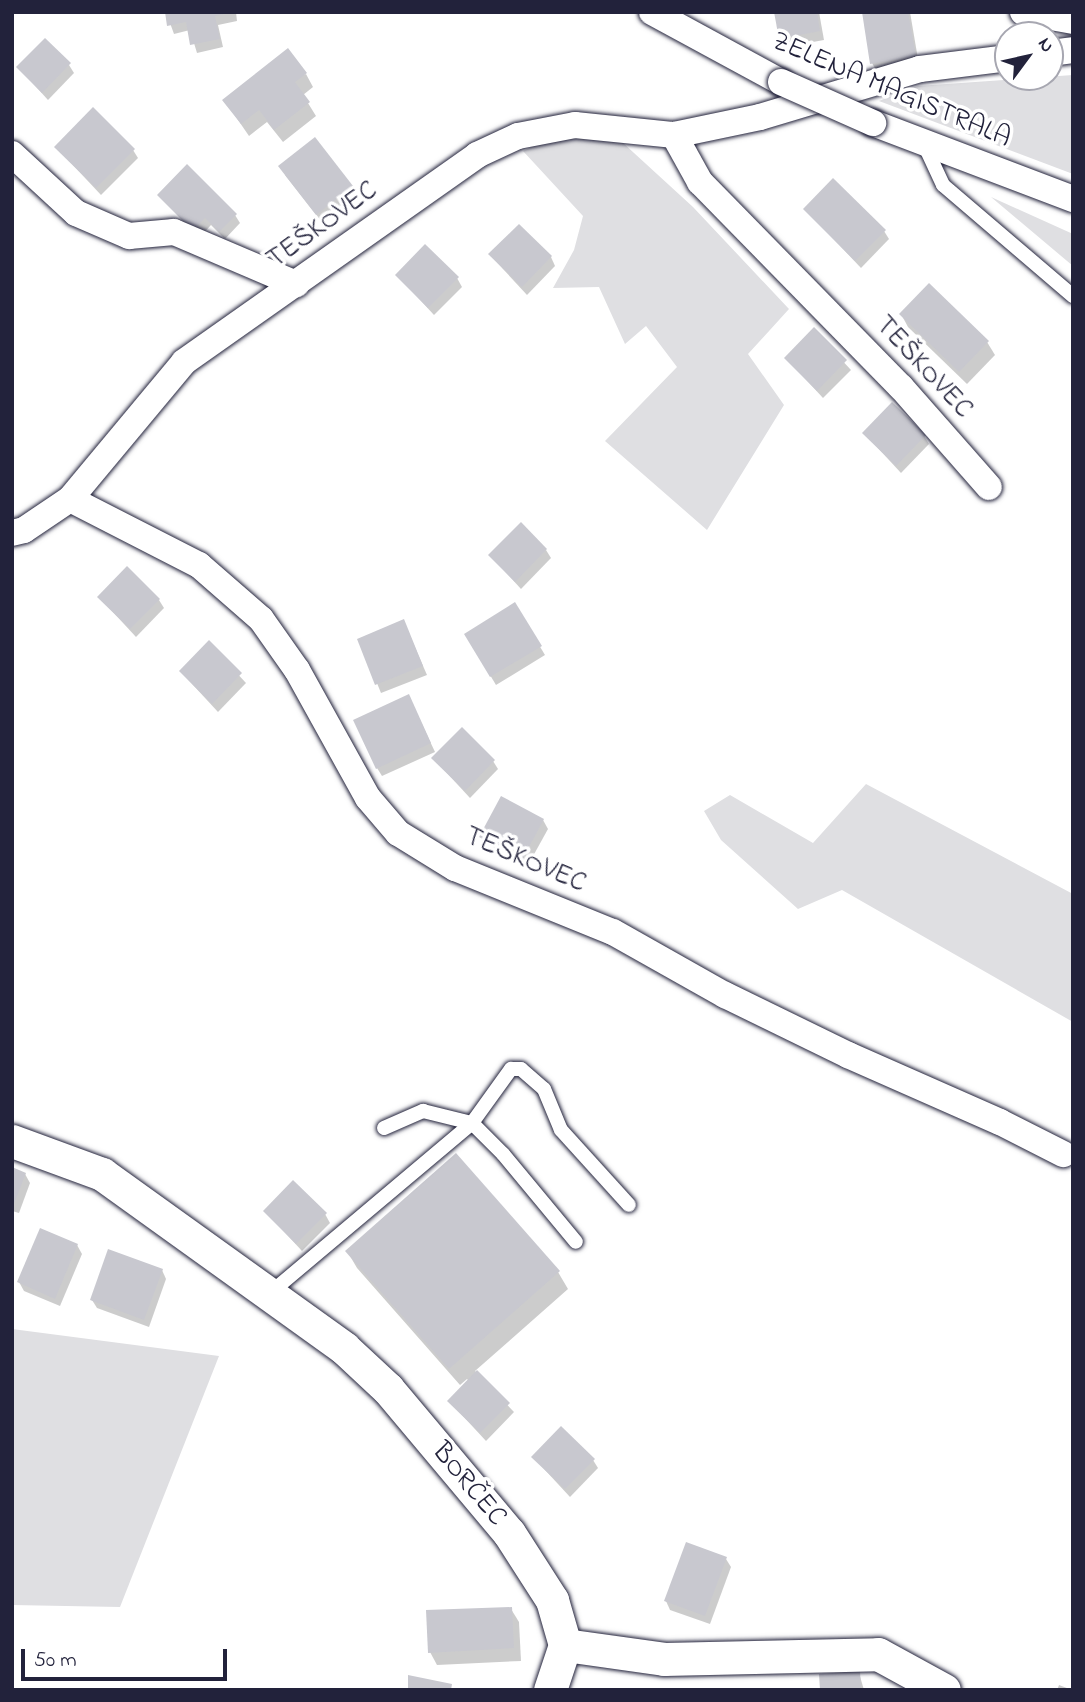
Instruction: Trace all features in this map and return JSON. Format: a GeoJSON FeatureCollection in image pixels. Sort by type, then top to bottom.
{"type":"FeatureCollection","features":[{"type":"Feature","properties":{"kind":"street","name":"ZELENA MAGISTRALA"},"geometry":{"type":"LineString","coordinates":[[652,12],[781,82],[873,123],[1073,199]]}},
{"type":"Feature","properties":{"kind":"street"},"geometry":{"type":"LineString","coordinates":[[1023,12],[1073,21]]}},
{"type":"Feature","properties":{"kind":"street","name":"TEŠKOVEC"},"geometry":{"type":"LineString","coordinates":[[12,533],[24,530],[70,499],[184,362],[477,155],[519,136],[575,125],[674,135],[760,117],[920,69],[994,60]]}},
{"type":"Feature","properties":{"kind":"street","name":"TEŠKOVEC"},"geometry":{"type":"LineString","coordinates":[[674,135],[700,182],[901,387],[989,486]]}},
{"type":"Feature","properties":{"kind":"street"},"geometry":{"type":"LineString","coordinates":[[12,154],[76,213],[129,236],[174,232],[296,284]]}},
{"type":"Feature","properties":{"kind":"street","name":"TEŠKOVEC"},"geometry":{"type":"LineString","coordinates":[[70,499],[199,565],[261,619],[297,670],[368,799],[398,834],[455,868],[613,932],[724,995],[848,1055],[1000,1122],[1063,1154]]}},
{"type":"Feature","properties":{"kind":"street","name":"BORČEC"},"geometry":{"type":"LineString","coordinates":[[12,1141],[102,1174],[344,1348],[388,1389],[509,1533],[552,1600],[565,1645]]}},
{"type":"Feature","properties":{"kind":"street"},"geometry":{"type":"LineString","coordinates":[[550,1690],[565,1645],[664,1659],[878,1654],[944,1690]]}},
{"type":"Feature","properties":{"kind":"lane"},"geometry":{"type":"LineString","coordinates":[[924,144],[943,185],[1073,296]]}},
{"type":"Feature","properties":{"kind":"lane"},"geometry":{"type":"LineString","coordinates":[[269,1294],[472,1123],[510,1069],[521,1069],[544,1089],[561,1130],[629,1205]]}},
{"type":"Feature","properties":{"kind":"lane"},"geometry":{"type":"LineString","coordinates":[[384,1128],[423,1111],[472,1123],[503,1154],[576,1242]]}},
{"type":"Feature","properties":{"kind":"shaded area"},"geometry":{"type":"Polygon","coordinates":[[[1073,75],[1073,174],[879,101],[918,86],[994,81],[994,91],[1064,91],[1064,76],[1073,75]]]}},
{"type":"Feature","properties":{"kind":"shaded area"},"geometry":{"type":"Polygon","coordinates":[[[610,131],[693,207],[789,309],[748,354],[784,405],[707,530],[605,441],[677,367],[646,326],[625,344],[599,287],[553,288],[574,250],[583,216],[523,151],[555,136],[610,131]]]}},
{"type":"Feature","properties":{"kind":"shaded area"},"geometry":{"type":"Polygon","coordinates":[[[991,197],[1073,234],[1073,266],[991,197]]]}},
{"type":"Feature","properties":{"kind":"shaded area"},"geometry":{"type":"Polygon","coordinates":[[[866,784],[1073,894],[1073,1022],[842,890],[798,909],[721,840],[704,811],[730,795],[813,843],[866,784]]]}},
{"type":"Feature","properties":{"kind":"shaded area"},"geometry":{"type":"Polygon","coordinates":[[[12,1329],[219,1356],[120,1607],[12,1605],[12,1329]]]}},
{"type":"Feature","properties":{"kind":"building"},"geometry":{"type":"Polygon","coordinates":[[[165,12],[228,13],[215,16],[220,39],[190,45],[186,22],[167,26],[165,12]]]}},
{"type":"Feature","properties":{"kind":"building"},"geometry":{"type":"Polygon","coordinates":[[[774,12],[817,12],[820,31],[779,39],[774,12]]]}},
{"type":"Feature","properties":{"kind":"building"},"geometry":{"type":"Polygon","coordinates":[[[862,12],[908,12],[916,56],[870,64],[862,12]]]}},
{"type":"Feature","properties":{"kind":"building"},"geometry":{"type":"Polygon","coordinates":[[[45,38],[71,63],[42,93],[16,67],[45,38]]]}},
{"type":"Feature","properties":{"kind":"building"},"geometry":{"type":"Polygon","coordinates":[[[288,48],[307,73],[295,82],[310,102],[274,130],[259,110],[241,124],[222,100],[288,48]]]}},
{"type":"Feature","properties":{"kind":"building"},"geometry":{"type":"Polygon","coordinates":[[[93,107],[135,149],[96,188],[54,147],[93,107]]]}},
{"type":"Feature","properties":{"kind":"building"},"geometry":{"type":"Polygon","coordinates":[[[315,137],[353,186],[316,215],[278,166],[315,137]]]}},
{"type":"Feature","properties":{"kind":"building"},"geometry":{"type":"Polygon","coordinates":[[[187,164],[237,214],[219,232],[205,218],[193,231],[157,195],[187,164]]]}},
{"type":"Feature","properties":{"kind":"building"},"geometry":{"type":"Polygon","coordinates":[[[833,178],[886,230],[855,261],[803,209],[833,178]]]}},
{"type":"Feature","properties":{"kind":"building"},"geometry":{"type":"Polygon","coordinates":[[[519,224],[552,256],[522,287],[488,254],[519,224]]]}},
{"type":"Feature","properties":{"kind":"building"},"geometry":{"type":"Polygon","coordinates":[[[425,244],[459,277],[428,308],[395,275],[425,244]]]}},
{"type":"Feature","properties":{"kind":"building"},"geometry":{"type":"Polygon","coordinates":[[[929,283],[989,341],[959,372],[899,314],[929,283]]]}},
{"type":"Feature","properties":{"kind":"building"},"geometry":{"type":"Polygon","coordinates":[[[814,327],[847,360],[817,391],[784,358],[814,327]]]}},
{"type":"Feature","properties":{"kind":"building"},"geometry":{"type":"Polygon","coordinates":[[[892,402],[926,435],[896,466],[862,433],[892,402]]]}},
{"type":"Feature","properties":{"kind":"building"},"geometry":{"type":"Polygon","coordinates":[[[521,522],[547,549],[515,582],[488,555],[521,522]]]}},
{"type":"Feature","properties":{"kind":"building"},"geometry":{"type":"Polygon","coordinates":[[[127,566],[160,599],[130,629],[97,597],[127,566]]]}},
{"type":"Feature","properties":{"kind":"building"},"geometry":{"type":"Polygon","coordinates":[[[515,602],[542,646],[490,677],[464,634],[515,602]]]}},
{"type":"Feature","properties":{"kind":"building"},"geometry":{"type":"Polygon","coordinates":[[[404,619],[423,666],[375,685],[357,639],[404,619]]]}},
{"type":"Feature","properties":{"kind":"building"},"geometry":{"type":"Polygon","coordinates":[[[209,640],[242,673],[212,704],[179,671],[209,640]]]}},
{"type":"Feature","properties":{"kind":"building"},"geometry":{"type":"Polygon","coordinates":[[[409,694],[431,743],[376,769],[353,720],[409,694]]]}},
{"type":"Feature","properties":{"kind":"building"},"geometry":{"type":"Polygon","coordinates":[[[462,727],[495,760],[465,791],[431,758],[462,727]]]}},
{"type":"Feature","properties":{"kind":"building"},"geometry":{"type":"Polygon","coordinates":[[[501,796],[544,819],[522,860],[479,837],[501,796]]]}},
{"type":"Feature","properties":{"kind":"building"},"geometry":{"type":"Polygon","coordinates":[[[456,1153],[560,1271],[449,1369],[345,1251],[456,1153]]]}},
{"type":"Feature","properties":{"kind":"building"},"geometry":{"type":"Polygon","coordinates":[[[12,1167],[26,1173],[12,1209],[12,1167]]]}},
{"type":"Feature","properties":{"kind":"building"},"geometry":{"type":"Polygon","coordinates":[[[293,1180],[327,1213],[296,1244],[263,1211],[293,1180]]]}},
{"type":"Feature","properties":{"kind":"building"},"geometry":{"type":"Polygon","coordinates":[[[40,1228],[78,1244],[55,1299],[17,1282],[40,1228]]]}},
{"type":"Feature","properties":{"kind":"building"},"geometry":{"type":"Polygon","coordinates":[[[108,1249],[163,1269],[144,1320],[90,1300],[108,1249]]]}},
{"type":"Feature","properties":{"kind":"building"},"geometry":{"type":"Polygon","coordinates":[[[477,1370],[510,1403],[480,1433],[447,1401],[477,1370]]]}},
{"type":"Feature","properties":{"kind":"building"},"geometry":{"type":"Polygon","coordinates":[[[561,1426],[595,1459],[565,1489],[531,1457],[561,1426]]]}},
{"type":"Feature","properties":{"kind":"building"},"geometry":{"type":"Polygon","coordinates":[[[686,1542],[727,1557],[705,1616],[664,1601],[686,1542]]]}},
{"type":"Feature","properties":{"kind":"building"},"geometry":{"type":"Polygon","coordinates":[[[512,1607],[514,1648],[428,1653],[426,1610],[512,1607]]]}},
{"type":"Feature","properties":{"kind":"building"},"geometry":{"type":"Polygon","coordinates":[[[860,1671],[861,1690],[820,1690],[819,1674],[860,1671]]]}},
{"type":"Feature","properties":{"kind":"building"},"geometry":{"type":"Polygon","coordinates":[[[408,1675],[452,1684],[451,1690],[408,1690],[408,1675]]]}}]}
